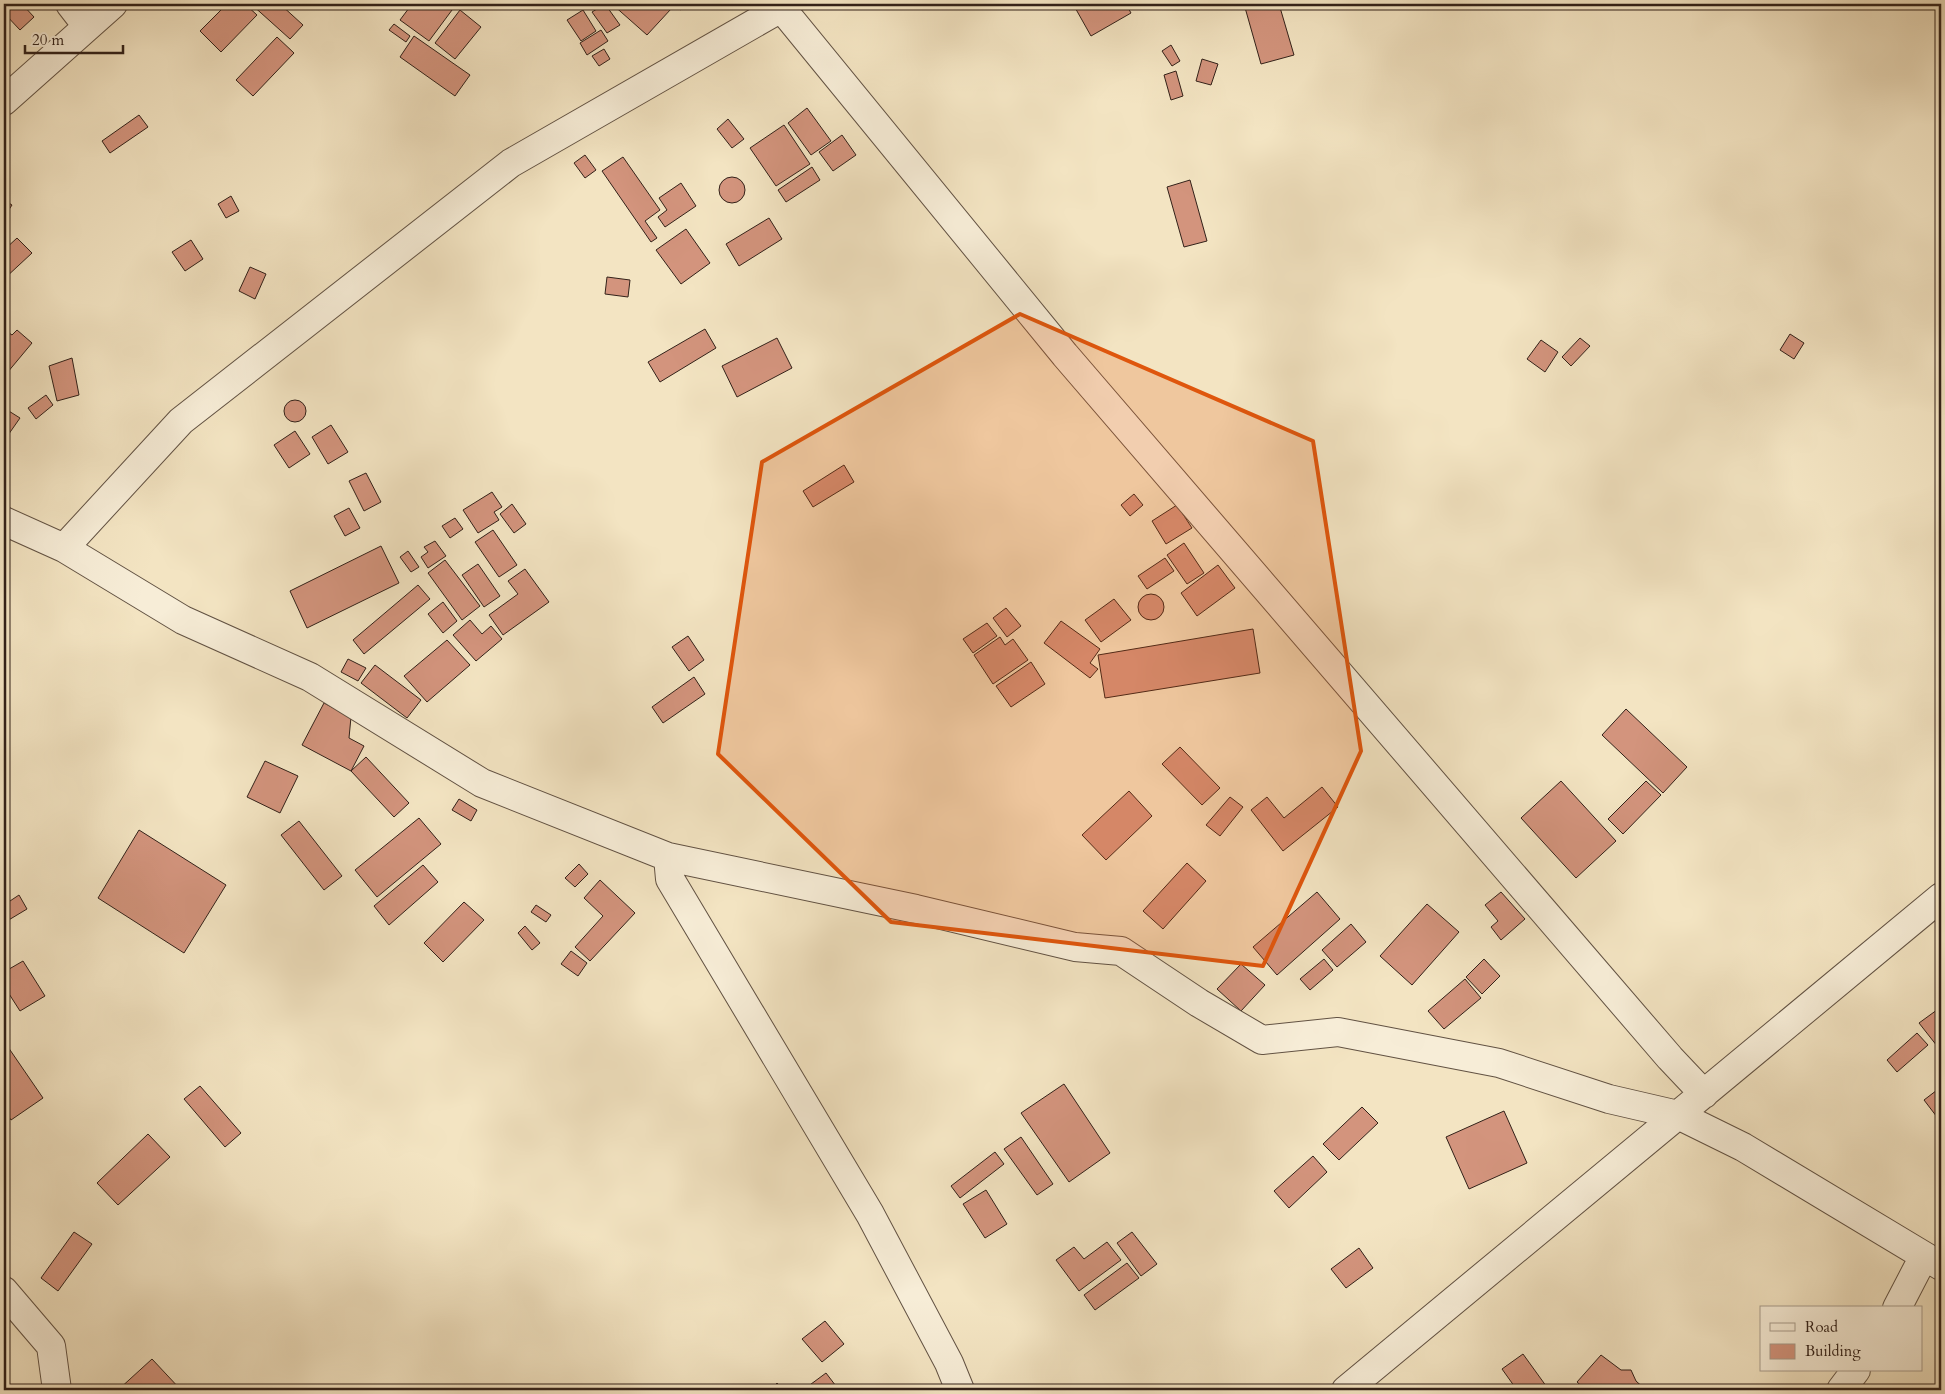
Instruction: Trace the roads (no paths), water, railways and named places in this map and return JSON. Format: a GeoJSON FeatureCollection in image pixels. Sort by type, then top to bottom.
{"type":"FeatureCollection","features":[{"type":"Feature","properties":{"kind":"street"},"geometry":{"type":"LineString","coordinates":[[70,4],[87,26]]}},
{"type":"Feature","properties":{"kind":"street"},"geometry":{"type":"LineString","coordinates":[[4,101],[113,4]]}},
{"type":"Feature","properties":{"kind":"street"},"geometry":{"type":"LineString","coordinates":[[64,548],[181,421],[511,163],[782,5],[1065,355],[1670,1058],[1704,1094]]}},
{"type":"Feature","properties":{"kind":"street"},"geometry":{"type":"LineString","coordinates":[[4,521],[64,548],[183,620],[310,677],[482,783],[668,857],[916,910],[1074,947],[1121,951],[1262,1040],[1338,1032],[1499,1063],[1609,1099],[1678,1115],[1743,1147],[1933,1261],[1899,1306]]}},
{"type":"Feature","properties":{"kind":"street"},"geometry":{"type":"LineString","coordinates":[[668,857],[670,879],[870,1214],[949,1363],[960,1390]]}},
{"type":"Feature","properties":{"kind":"street"},"geometry":{"type":"LineString","coordinates":[[1346,1390],[1941,897]]}},
{"type":"Feature","properties":{"kind":"street"},"geometry":{"type":"LineString","coordinates":[[4,1291],[51,1346],[57,1390]]}},
{"type":"Feature","properties":{"kind":"street"},"geometry":{"type":"LineString","coordinates":[[1840,1390],[1854,1372]]}}]}
